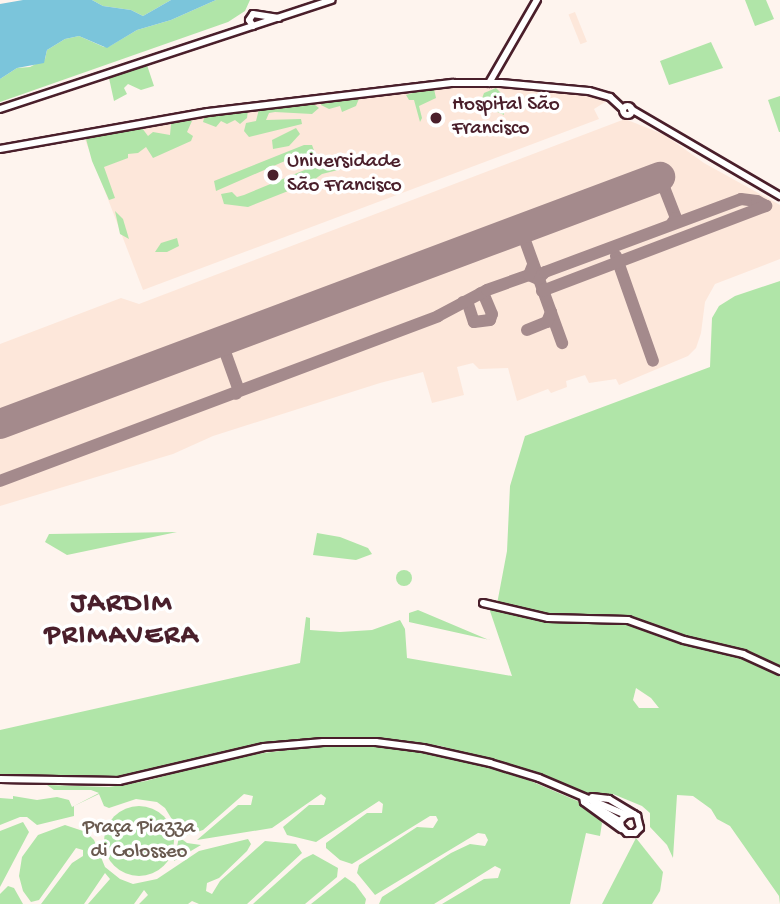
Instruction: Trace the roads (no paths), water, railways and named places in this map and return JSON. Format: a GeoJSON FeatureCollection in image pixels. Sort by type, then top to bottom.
{"type":"FeatureCollection","features":[{"type":"Feature","properties":{"kind":"street"},"geometry":{"type":"LineString","coordinates":[[0,109],[332,0]]}},
{"type":"Feature","properties":{"kind":"street"},"geometry":{"type":"LineString","coordinates":[[489,83],[537,0]]}},
{"type":"Feature","properties":{"kind":"street"},"geometry":{"type":"LineString","coordinates":[[256,26],[249,22],[250,16],[255,13],[281,18]]}},
{"type":"Feature","properties":{"kind":"street"},"geometry":{"type":"LineString","coordinates":[[256,26],[261,16]]}},
{"type":"Feature","properties":{"kind":"street"},"geometry":{"type":"LineString","coordinates":[[235,30],[245,34]]}},
{"type":"Feature","properties":{"kind":"street"},"geometry":{"type":"LineString","coordinates":[[497,69],[501,83]]}},
{"type":"Feature","properties":{"kind":"street"},"geometry":{"type":"LineString","coordinates":[[3,148],[163,120],[434,85],[501,83],[589,91],[610,97],[625,114],[632,110],[720,158],[780,196]]}},
{"type":"Feature","properties":{"kind":"street"},"geometry":{"type":"LineString","coordinates":[[483,603],[548,618],[628,620],[684,640],[743,654],[780,671]]}},
{"type":"Feature","properties":{"kind":"street"},"geometry":{"type":"LineString","coordinates":[[0,779],[119,781],[256,749],[315,742],[401,744],[468,757],[528,774],[594,800],[623,814],[634,814],[640,821],[638,831],[629,834],[622,830],[584,802],[583,797]]}},
{"type":"Feature","properties":{"kind":"street"},"geometry":{"type":"LineString","coordinates":[[594,800],[609,799],[623,814],[622,830]]}},
{"type":"Feature","properties":{"kind":"water"},"geometry":{"type":"Polygon","coordinates":[[[23,0],[92,0],[103,6],[131,10],[143,16],[171,0],[216,0],[171,20],[137,30],[107,48],[79,36],[65,39],[47,50],[44,63],[17,68],[0,79],[0,4],[23,0]]]}},
{"type":"Feature","properties":{"kind":"place","name":"Hospital São Francisco"},"geometry":{"type":"Point","coordinates":[436,118]}},
{"type":"Feature","properties":{"kind":"place","name":"Universidade São Francisco"},"geometry":{"type":"Point","coordinates":[273,175]}},
{"type":"Feature","properties":{"kind":"district","name":"JARDIM PRIMAVERA"},"geometry":{"type":"Point","coordinates":[122,621]}},
{"type":"Feature","properties":{"kind":"park label","name":"Praça Piazza di Colosseo"},"geometry":{"type":"Point","coordinates":[139,841]}}]}
